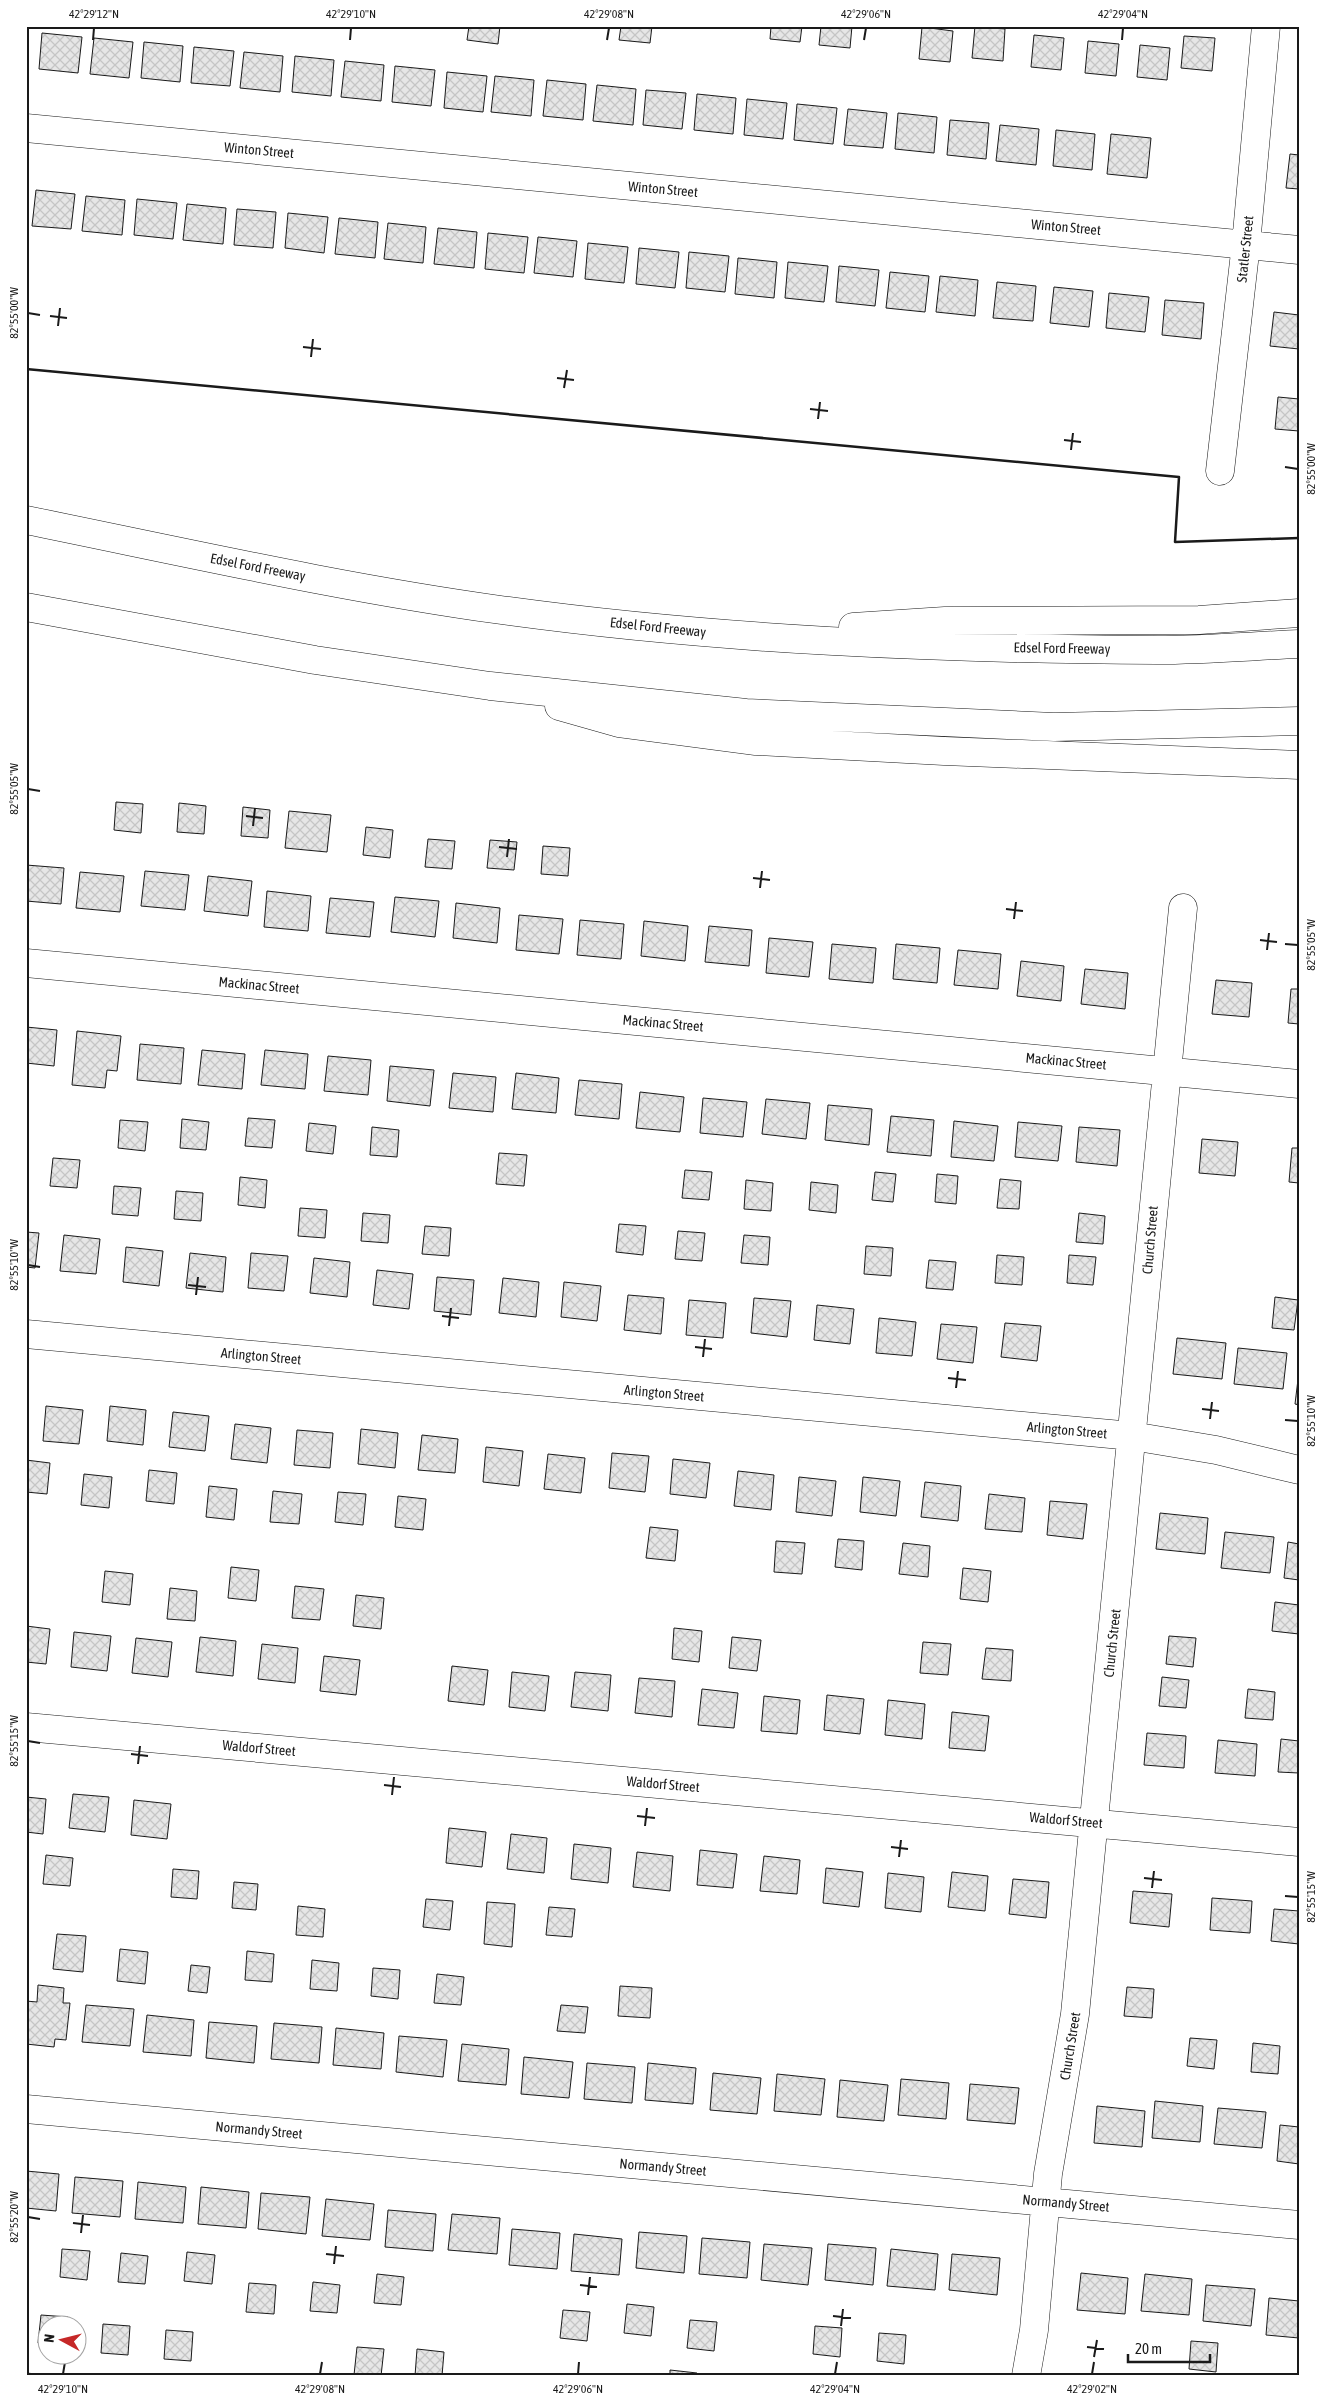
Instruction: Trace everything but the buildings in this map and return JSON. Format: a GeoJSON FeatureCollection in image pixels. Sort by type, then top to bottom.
{"type":"FeatureCollection","features":[{"type":"Feature","properties":{"kind":"main road","name":"Statler Street"},"geometry":{"type":"LineString","coordinates":[[1220,471],[1246,244],[1266,26]]}},
{"type":"Feature","properties":{"kind":"main road","name":"Winton Street"},"geometry":{"type":"LineString","coordinates":[[26,128],[1299,250]]}},
{"type":"Feature","properties":{"kind":"main road","name":"Edsel Ford Freeway"},"geometry":{"type":"LineString","coordinates":[[26,520],[370,590],[504,610],[734,635],[913,645],[1160,650],[1299,644]]}},
{"type":"Feature","properties":{"kind":"main road"},"geometry":{"type":"LineString","coordinates":[[26,607],[315,660],[490,686],[746,713],[1054,727],[1299,721]]}},
{"type":"Feature","properties":{"kind":"main road"},"geometry":{"type":"LineString","coordinates":[[734,635],[945,621],[1199,620],[1299,614]]}},
{"type":"Feature","properties":{"kind":"main road"},"geometry":{"type":"LineString","coordinates":[[490,686],[619,723],[756,740],[944,751],[1299,765]]}},
{"type":"Feature","properties":{"kind":"main road","name":"Church Street"},"geometry":{"type":"LineString","coordinates":[[1026,2376],[1034,2330],[1048,2174],[1075,2014],[1183,908]]}},
{"type":"Feature","properties":{"kind":"main road","name":"Mackinac Street"},"geometry":{"type":"LineString","coordinates":[[26,963],[1299,1084]]}},
{"type":"Feature","properties":{"kind":"main road","name":"Arlington Street"},"geometry":{"type":"LineString","coordinates":[[26,1334],[1132,1436],[1216,1450],[1299,1470]]}},
{"type":"Feature","properties":{"kind":"main road","name":"Waldorf Street"},"geometry":{"type":"LineString","coordinates":[[26,1727],[1299,1842]]}},
{"type":"Feature","properties":{"kind":"main road","name":"Normandy Street"},"geometry":{"type":"LineString","coordinates":[[26,2109],[1299,2225]]}},
{"type":"Feature","properties":{"kind":"wall"},"geometry":{"type":"LineString","coordinates":[[26,369],[1179,477],[1175,542],[1299,538]]}}]}
